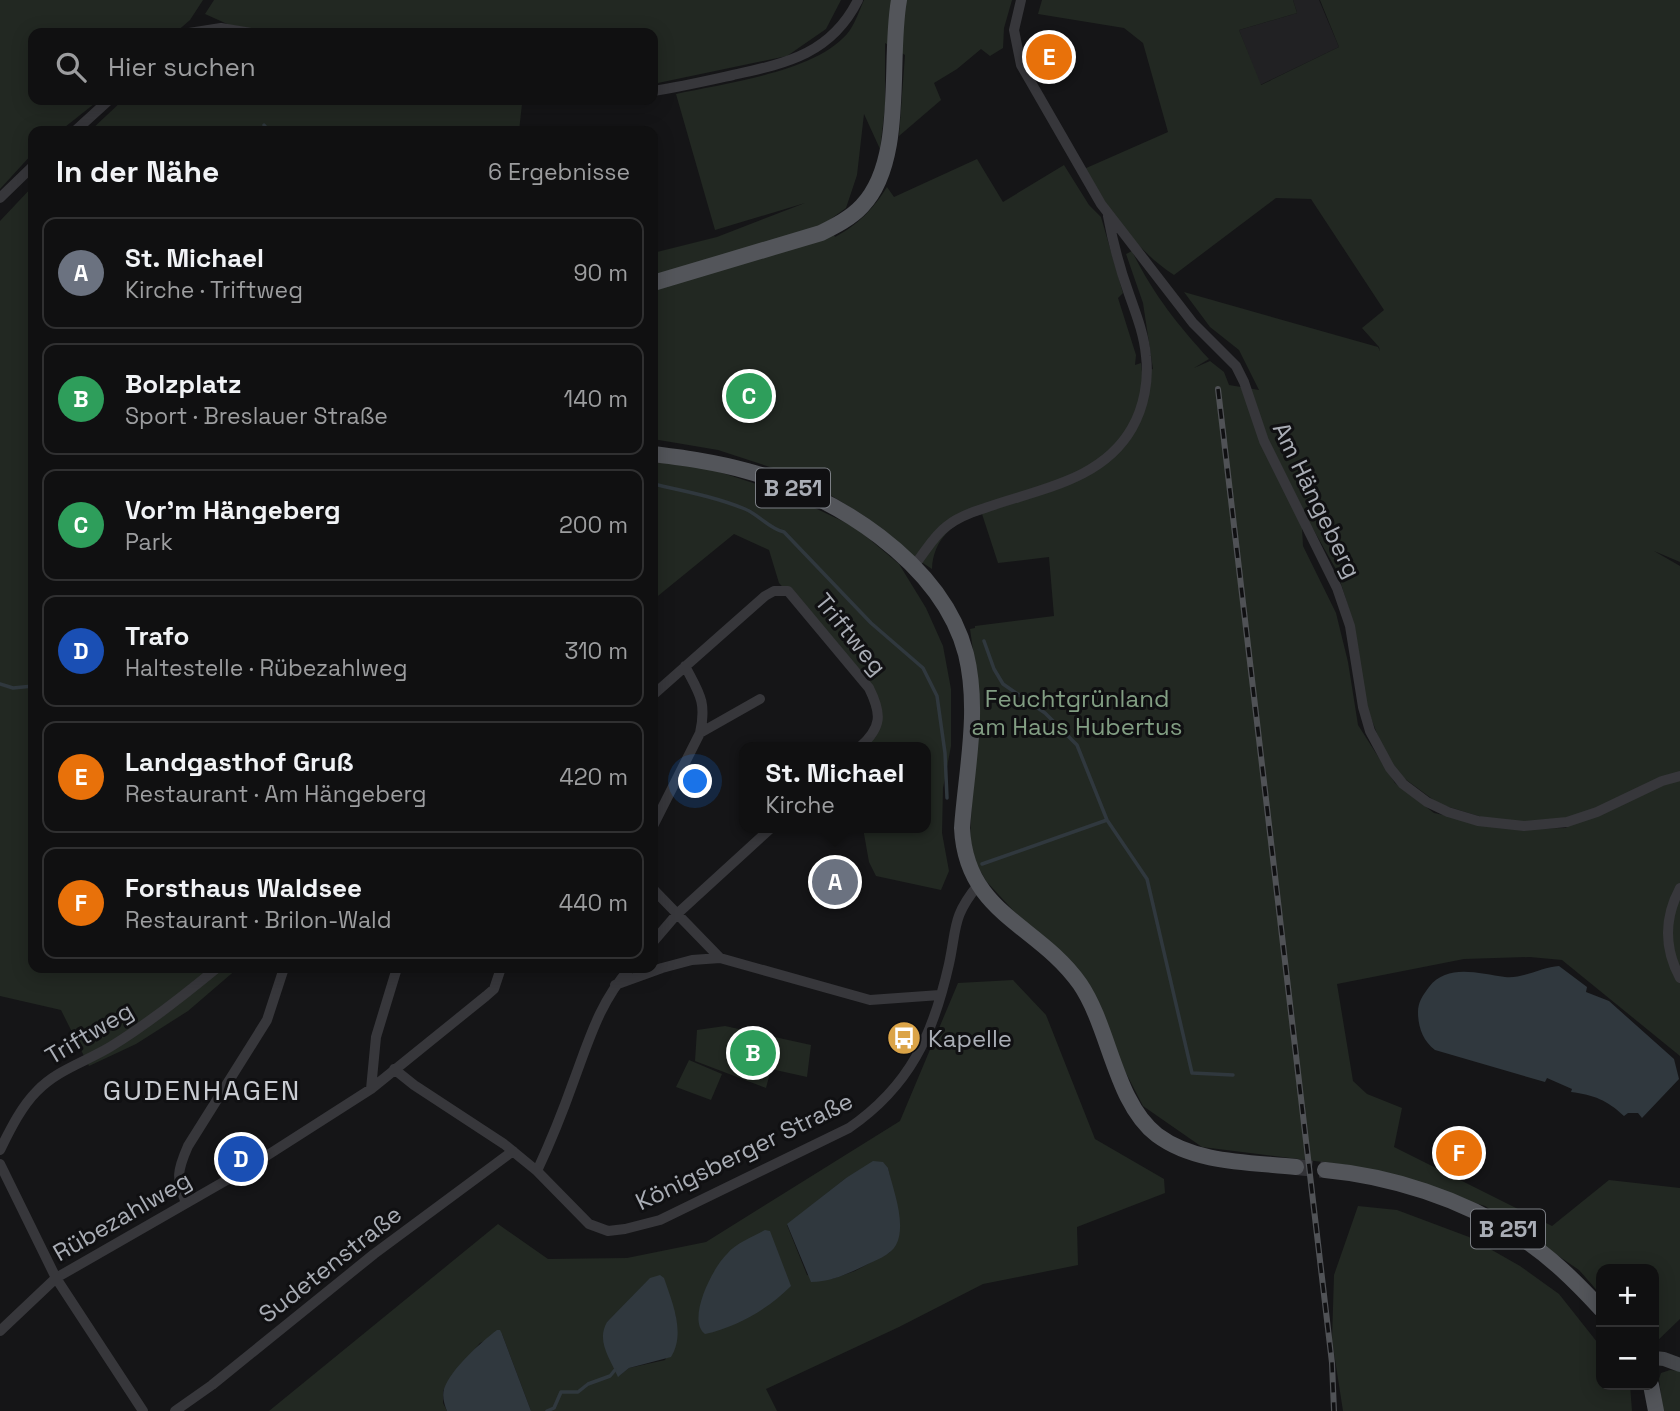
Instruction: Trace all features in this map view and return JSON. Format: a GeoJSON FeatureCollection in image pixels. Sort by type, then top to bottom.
{"type":"FeatureCollection","features":[{"type":"Feature","properties":{"kind":"main road"},"geometry":{"type":"LineString","coordinates":[[658,282],[821,233],[842,222],[861,207],[876,183],[887,151],[893,110],[899,0]]}},
{"type":"Feature","properties":{"kind":"main road","name":"B 251"},"geometry":{"type":"LineString","coordinates":[[658,455],[749,471],[796,489],[864,526],[913,567],[939,598],[955,626],[965,653],[972,715],[962,828],[967,864],[978,885],[995,906],[1060,960],[1082,987],[1100,1021],[1131,1101],[1141,1118],[1157,1135],[1184,1149],[1216,1158],[1296,1167]]}},
{"type":"Feature","properties":{"kind":"main road","name":"B 251"},"geometry":{"type":"LineString","coordinates":[[1325,1170],[1413,1188],[1484,1216],[1517,1235],[1545,1256],[1596,1304]]}},
{"type":"Feature","properties":{"kind":"main road"},"geometry":{"type":"LineString","coordinates":[[1659,1358],[1680,1365]]}},
{"type":"Feature","properties":{"kind":"main road"},"geometry":{"type":"LineString","coordinates":[[1652,1390],[1656,1411]]}},
{"type":"Feature","properties":{"kind":"street"},"geometry":{"type":"LineString","coordinates":[[658,90],[792,61],[818,48],[836,33],[858,0]]}},
{"type":"Feature","properties":{"kind":"street","name":"Am Hängeberg"},"geometry":{"type":"LineString","coordinates":[[1021,0],[1014,30],[1021,65],[1107,214],[1193,323],[1236,366],[1244,382],[1264,441],[1338,588],[1350,626],[1367,724],[1379,750],[1404,784],[1427,802],[1448,812],[1503,824],[1537,826],[1567,822],[1597,812],[1662,781],[1680,776]]}},
{"type":"Feature","properties":{"kind":"street"},"geometry":{"type":"LineString","coordinates":[[81,126],[104,105]]}},
{"type":"Feature","properties":{"kind":"street"},"geometry":{"type":"LineString","coordinates":[[0,198],[28,171]]}},
{"type":"Feature","properties":{"kind":"street"},"geometry":{"type":"LineString","coordinates":[[913,567],[947,526],[975,512],[1061,483],[1093,468],[1117,450],[1134,424],[1146,385],[1146,349],[1116,254],[1107,214]]}},
{"type":"Feature","properties":{"kind":"street","name":"Triftweg"},"geometry":{"type":"LineString","coordinates":[[658,690],[765,596],[774,590],[788,590],[874,697],[878,721],[874,733],[865,742]]}},
{"type":"Feature","properties":{"kind":"street"},"geometry":{"type":"LineString","coordinates":[[658,816],[700,733],[704,708],[685,666]]}},
{"type":"Feature","properties":{"kind":"street"},"geometry":{"type":"LineString","coordinates":[[700,733],[760,699]]}},
{"type":"Feature","properties":{"kind":"street"},"geometry":{"type":"LineString","coordinates":[[658,936],[677,914],[766,833]]}},
{"type":"Feature","properties":{"kind":"street","name":"Königsberger Straße"},"geometry":{"type":"LineString","coordinates":[[394,1069],[513,1151],[537,1171],[580,1216],[595,1227],[616,1230],[660,1220],[849,1128],[887,1096],[916,1060],[940,995],[957,916],[978,885]]}},
{"type":"Feature","properties":{"kind":"street"},"geometry":{"type":"LineString","coordinates":[[1680,888],[1669,915],[1667,936],[1670,954],[1680,978]]}},
{"type":"Feature","properties":{"kind":"street"},"geometry":{"type":"LineString","coordinates":[[658,894],[720,958]]}},
{"type":"Feature","properties":{"kind":"street"},"geometry":{"type":"LineString","coordinates":[[658,969],[692,960],[720,958],[870,1000],[940,995]]}},
{"type":"Feature","properties":{"kind":"street","name":"Triftweg"},"geometry":{"type":"LineString","coordinates":[[0,1150],[23,1108],[43,1085],[136,1030],[210,973]]}},
{"type":"Feature","properties":{"kind":"street"},"geometry":{"type":"LineString","coordinates":[[186,1203],[178,1178],[181,1162],[188,1146],[267,1020],[282,973]]}},
{"type":"Feature","properties":{"kind":"street"},"geometry":{"type":"LineString","coordinates":[[371,1089],[376,1037],[395,973]]}},
{"type":"Feature","properties":{"kind":"street","name":"Rübezahlweg"},"geometry":{"type":"LineString","coordinates":[[0,1331],[56,1278],[246,1169],[371,1089],[494,989],[499,973]]}},
{"type":"Feature","properties":{"kind":"street"},"geometry":{"type":"LineString","coordinates":[[537,1171],[600,1010],[626,973]]}},
{"type":"Feature","properties":{"kind":"street"},"geometry":{"type":"LineString","coordinates":[[615,985],[648,973]]}},
{"type":"Feature","properties":{"kind":"street","name":"Sudetenstraße"},"geometry":{"type":"LineString","coordinates":[[175,1411],[212,1385],[374,1254],[513,1151]]}},
{"type":"Feature","properties":{"kind":"street"},"geometry":{"type":"LineString","coordinates":[[0,1164],[56,1278],[143,1411]]}},
{"type":"Feature","properties":{"kind":"shaded area"},"geometry":{"type":"Polygon","coordinates":[[[1293,0],[1319,0],[1339,47],[1260,85],[1239,30],[1297,13],[1293,0]]]}},
{"type":"Feature","properties":{"kind":"shaded area"},"geometry":{"type":"Polygon","coordinates":[[[1559,966],[1587,987],[1586,992],[1609,1001],[1674,1059],[1679,1079],[1642,1118],[1638,1113],[1624,1116],[1600,1099],[1571,1092],[1572,1089],[1547,1078],[1545,1082],[1435,1050],[1424,1038],[1418,1018],[1420,1002],[1429,987],[1445,975],[1464,972],[1512,977],[1559,966]]]}},
{"type":"Feature","properties":{"kind":"shaded area"},"geometry":{"type":"Polygon","coordinates":[[[873,1161],[883,1162],[888,1168],[896,1196],[900,1227],[894,1249],[852,1272],[811,1282],[787,1224],[846,1178],[873,1161]]]}},
{"type":"Feature","properties":{"kind":"shaded area"},"geometry":{"type":"Polygon","coordinates":[[[765,1230],[770,1231],[791,1286],[751,1316],[729,1327],[705,1334],[698,1317],[704,1294],[715,1270],[731,1250],[765,1230]]]}},
{"type":"Feature","properties":{"kind":"shaded area"},"geometry":{"type":"Polygon","coordinates":[[[660,1275],[664,1278],[674,1307],[677,1328],[675,1348],[671,1357],[629,1368],[618,1377],[605,1350],[604,1329],[607,1322],[650,1278],[660,1275]]]}},
{"type":"Feature","properties":{"kind":"shaded area"},"geometry":{"type":"Polygon","coordinates":[[[497,1330],[502,1334],[531,1411],[447,1411],[443,1394],[448,1381],[467,1357],[497,1330]]]}},
{"type":"Feature","properties":{"kind":"green space"},"geometry":{"type":"Polygon","coordinates":[[[0,0],[203,0],[190,20],[181,28],[28,28],[28,105],[93,105],[66,126],[28,126],[28,158],[0,189],[0,0]]]}},
{"type":"Feature","properties":{"kind":"green space"},"geometry":{"type":"Polygon","coordinates":[[[214,0],[841,0],[826,29],[787,56],[658,83],[658,28],[238,28],[205,14],[214,0]]]}},
{"type":"Feature","properties":{"kind":"green space","name":"Feuchtgrünland am Haus Hubertus"},"geometry":{"type":"Polygon","coordinates":[[[864,0],[1012,0],[1004,28],[1003,48],[990,56],[981,49],[957,69],[934,83],[941,100],[899,136],[905,55],[885,43],[885,107],[880,149],[864,114],[857,175],[846,208],[828,221],[835,237],[865,215],[887,187],[894,197],[977,159],[1003,202],[1064,165],[1089,205],[1101,217],[1123,293],[1118,298],[1136,355],[1135,365],[1141,363],[1142,372],[1153,369],[1143,303],[1126,254],[1132,251],[1166,308],[1209,359],[1194,368],[1210,361],[1224,372],[1229,385],[1259,390],[1239,350],[1210,327],[1184,292],[1378,347],[1380,351],[1379,347],[1362,328],[1384,310],[1311,199],[1276,198],[1174,275],[1160,265],[1135,241],[1084,169],[1168,132],[1143,43],[1124,28],[1038,14],[1042,0],[1293,0],[1297,13],[1239,30],[1261,85],[1339,47],[1320,0],[1680,0],[1680,562],[1654,551],[1680,566],[1680,1056],[1562,960],[1530,957],[1464,959],[1337,984],[1353,1081],[1367,1094],[1402,1108],[1394,1147],[1552,1226],[1609,1180],[1680,1188],[1680,1319],[1659,1339],[1659,1264],[1596,1264],[1596,1289],[1579,1270],[1485,1206],[1347,1165],[1202,1147],[1143,1106],[1094,1011],[1034,933],[986,881],[975,861],[970,838],[978,685],[970,629],[975,626],[1054,616],[1049,557],[998,563],[982,514],[963,521],[947,533],[936,549],[932,569],[906,552],[869,519],[827,493],[776,469],[718,450],[658,440],[658,252],[717,237],[805,203],[715,230],[676,94],[770,74],[794,66],[836,44],[850,30],[864,0]],[[1301,508],[1303,546],[1336,613],[1348,662],[1358,725],[1395,783],[1434,813],[1510,829],[1566,828],[1571,819],[1522,823],[1485,818],[1439,804],[1397,773],[1381,744],[1366,705],[1353,622],[1337,571],[1301,508]]]}},
{"type":"Feature","properties":{"kind":"green space"},"geometry":{"type":"Polygon","coordinates":[[[118,105],[522,105],[520,126],[95,126],[118,105]]]}},
{"type":"Feature","properties":{"kind":"green space"},"geometry":{"type":"Polygon","coordinates":[[[28,191],[28,973],[232,973],[188,1011],[136,1044],[89,1066],[61,1010],[0,996],[0,221],[28,191]]]}},
{"type":"Feature","properties":{"kind":"green space"},"geometry":{"type":"Polygon","coordinates":[[[658,462],[701,466],[781,492],[855,527],[899,564],[926,608],[943,646],[951,689],[951,746],[943,788],[942,833],[949,871],[941,890],[876,876],[869,862],[864,833],[931,833],[931,742],[870,742],[874,715],[866,691],[779,583],[769,550],[734,534],[658,596],[658,462]]]}},
{"type":"Feature","properties":{"kind":"green space"},"geometry":{"type":"Polygon","coordinates":[[[1013,980],[1046,1015],[1095,1139],[1164,1179],[1165,1193],[1077,1227],[1078,1265],[983,1284],[899,1327],[766,1389],[777,1411],[531,1411],[502,1334],[480,1343],[451,1377],[443,1391],[443,1403],[447,1411],[269,1411],[498,1224],[548,1259],[627,1258],[706,1242],[900,1121],[958,983],[1013,980]],[[888,1168],[846,1178],[787,1225],[807,1275],[832,1279],[855,1271],[890,1252],[899,1233],[899,1219],[888,1168]],[[626,1305],[607,1322],[619,1376],[629,1368],[665,1360],[677,1338],[675,1313],[626,1305]]]}},
{"type":"Feature","properties":{"kind":"green space"},"geometry":{"type":"Polygon","coordinates":[[[725,1026],[811,1045],[807,1077],[771,1069],[766,1088],[695,1061],[697,1030],[725,1026]]]}},
{"type":"Feature","properties":{"kind":"green space"},"geometry":{"type":"Polygon","coordinates":[[[689,1060],[722,1074],[711,1100],[676,1087],[689,1060]]]}},
{"type":"Feature","properties":{"kind":"green space"},"geometry":{"type":"Polygon","coordinates":[[[1358,1206],[1397,1210],[1469,1237],[1520,1266],[1559,1294],[1596,1341],[1596,1390],[1630,1390],[1632,1411],[1343,1411],[1332,1340],[1334,1275],[1358,1206]]]}},
{"type":"Feature","properties":{"kind":"green space"},"geometry":{"type":"Polygon","coordinates":[[[1680,1371],[1680,1411],[1663,1411],[1659,1379],[1661,1373],[1680,1371]]]}},
{"type":"Feature","properties":{"kind":"waterway"},"geometry":{"type":"LineString","coordinates":[[658,485],[734,505],[784,532],[871,623],[923,668],[937,696],[945,753],[947,798]]}},
{"type":"Feature","properties":{"kind":"waterway"},"geometry":{"type":"LineString","coordinates":[[984,641],[994,669],[1003,684],[1045,713],[1077,745],[1107,820],[1147,879],[1192,1073],[1233,1075]]}},
{"type":"Feature","properties":{"kind":"waterway"},"geometry":{"type":"LineString","coordinates":[[0,684],[13,688],[28,686]]}},
{"type":"Feature","properties":{"kind":"waterway"},"geometry":{"type":"LineString","coordinates":[[982,864],[1107,820]]}},
{"type":"Feature","properties":{"kind":"waterway"},"geometry":{"type":"LineString","coordinates":[[547,1411],[554,1408],[561,1392],[578,1392],[588,1384],[610,1376],[615,1370]]}},
{"type":"Feature","properties":{"kind":"tunnel"},"geometry":{"type":"LineString","coordinates":[[1296,1167],[1325,1170]]}},
{"type":"Feature","properties":{"kind":"railway"},"geometry":{"type":"LineString","coordinates":[[1218,389],[1332,1363],[1334,1411]]}},
{"type":"Feature","properties":{"kind":"place","name":"Landgasthof Gruß"},"geometry":{"type":"Point","coordinates":[1049,57]}},
{"type":"Feature","properties":{"kind":"place","name":"Vor'm Hängeberg"},"geometry":{"type":"Point","coordinates":[749,396]}},
{"type":"Feature","properties":{"kind":"place","name":"St. Michael"},"geometry":{"type":"Point","coordinates":[835,882]}},
{"type":"Feature","properties":{"kind":"place","name":"Kapelle"},"geometry":{"type":"Point","coordinates":[904,1038]}},
{"type":"Feature","properties":{"kind":"place","name":"Bolzplatz"},"geometry":{"type":"Point","coordinates":[753,1053]}},
{"type":"Feature","properties":{"kind":"place","name":"Forsthaus Waldsee"},"geometry":{"type":"Point","coordinates":[1459,1153]}},
{"type":"Feature","properties":{"kind":"place","name":"Trafo"},"geometry":{"type":"Point","coordinates":[241,1159]}},
{"type":"Feature","properties":{"kind":"district","name":"GUDENHAGEN"},"geometry":{"type":"Point","coordinates":[202,1090]}}]}
